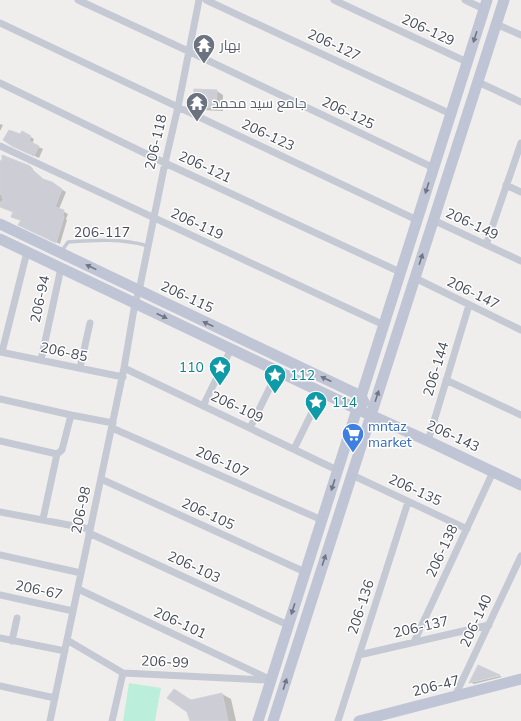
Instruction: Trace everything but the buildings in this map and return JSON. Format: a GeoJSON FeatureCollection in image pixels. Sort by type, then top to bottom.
{"type":"FeatureCollection","features":[{"type":"Feature","properties":{"kind":"street","name":"206-125"},"geometry":{"type":"LineString","coordinates":[[78,0],[434,168]]}},
{"type":"Feature","properties":{"kind":"street","name":"206-118"},"geometry":{"type":"LineString","coordinates":[[135,303],[139,290],[164,163],[178,107],[199,0]]}},
{"type":"Feature","properties":{"kind":"street","name":"206-127"},"geometry":{"type":"LineString","coordinates":[[206,0],[451,114]]}},
{"type":"Feature","properties":{"kind":"street","name":"206-129"},"geometry":{"type":"LineString","coordinates":[[334,0],[467,62]]}},
{"type":"Feature","properties":{"kind":"street"},"geometry":{"type":"LineString","coordinates":[[258,721],[486,4],[466,0]]}},
{"type":"Feature","properties":{"kind":"street"},"geometry":{"type":"LineString","coordinates":[[273,721],[504,0]]}},
{"type":"Feature","properties":{"kind":"street","name":"206-123"},"geometry":{"type":"LineString","coordinates":[[0,23],[417,220]]}},
{"type":"Feature","properties":{"kind":"street"},"geometry":{"type":"LineString","coordinates":[[496,24],[521,35]]}},
{"type":"Feature","properties":{"kind":"street"},"geometry":{"type":"LineString","coordinates":[[478,82],[521,102]]}},
{"type":"Feature","properties":{"kind":"street","name":"206-121"},"geometry":{"type":"LineString","coordinates":[[0,83],[164,163],[400,272]]}},
{"type":"Feature","properties":{"kind":"street"},"geometry":{"type":"LineString","coordinates":[[486,245],[521,143]]}},
{"type":"Feature","properties":{"kind":"street","name":"206-119"},"geometry":{"type":"LineString","coordinates":[[0,146],[384,325]]}},
{"type":"Feature","properties":{"kind":"street"},"geometry":{"type":"LineString","coordinates":[[506,185],[521,192]]}},
{"type":"Feature","properties":{"kind":"street","name":"206-149"},"geometry":{"type":"LineString","coordinates":[[433,220],[521,261]]}},
{"type":"Feature","properties":{"kind":"street","name":"206-115"},"geometry":{"type":"LineString","coordinates":[[0,224],[361,396]]}},
{"type":"Feature","properties":{"kind":"street","name":"206-115"},"geometry":{"type":"LineString","coordinates":[[0,239],[357,409]]}},
{"type":"Feature","properties":{"kind":"street"},"geometry":{"type":"LineString","coordinates":[[1,352],[27,252]]}},
{"type":"Feature","properties":{"kind":"street","name":"206-94"},"geometry":{"type":"LineString","coordinates":[[41,360],[60,268]]}},
{"type":"Feature","properties":{"kind":"street","name":"206-147"},"geometry":{"type":"LineString","coordinates":[[415,278],[521,330]]}},
{"type":"Feature","properties":{"kind":"street","name":"206-98"},"geometry":{"type":"LineString","coordinates":[[50,721],[123,377],[135,303]]}},
{"type":"Feature","properties":{"kind":"street","name":"206-144"},"geometry":{"type":"LineString","coordinates":[[428,441],[469,305]]}},
{"type":"Feature","properties":{"kind":"street"},"geometry":{"type":"LineString","coordinates":[[80,368],[90,323]]}},
{"type":"Feature","properties":{"kind":"street"},"geometry":{"type":"LineString","coordinates":[[203,406],[231,349]]}},
{"type":"Feature","properties":{"kind":"street","name":"206-85"},"geometry":{"type":"LineString","coordinates":[[1,352],[123,377]]}},
{"type":"Feature","properties":{"kind":"street","name":"206-109"},"geometry":{"type":"LineString","coordinates":[[124,368],[338,470]]}},
{"type":"Feature","properties":{"kind":"street"},"geometry":{"type":"LineString","coordinates":[[250,428],[278,371]]}},
{"type":"Feature","properties":{"kind":"street"},"geometry":{"type":"LineString","coordinates":[[446,380],[520,413]]}},
{"type":"Feature","properties":{"kind":"street"},"geometry":{"type":"LineString","coordinates":[[294,449],[322,392]]}},
{"type":"Feature","properties":{"kind":"street"},"geometry":{"type":"LineString","coordinates":[[361,396],[371,415]]}},
{"type":"Feature","properties":{"kind":"street","name":"206-107"},"geometry":{"type":"LineString","coordinates":[[0,399],[112,426],[322,520]]}},
{"type":"Feature","properties":{"kind":"street","name":"206-143"},"geometry":{"type":"LineString","coordinates":[[357,409],[521,485]]}},
{"type":"Feature","properties":{"kind":"street"},"geometry":{"type":"LineString","coordinates":[[42,519],[57,454],[62,450],[71,415]]}},
{"type":"Feature","properties":{"kind":"street"},"geometry":{"type":"LineString","coordinates":[[0,441],[57,454]]}},
{"type":"Feature","properties":{"kind":"street","name":"206-138"},"geometry":{"type":"LineString","coordinates":[[414,642],[493,472]]}},
{"type":"Feature","properties":{"kind":"street","name":"206-135"},"geometry":{"type":"LineString","coordinates":[[352,475],[467,529]]}},
{"type":"Feature","properties":{"kind":"street","name":"206-105"},"geometry":{"type":"LineString","coordinates":[[101,479],[305,572]]}},
{"type":"Feature","properties":{"kind":"street","name":"206-136"},"geometry":{"type":"LineString","coordinates":[[338,721],[408,502]]}},
{"type":"Feature","properties":{"kind":"street","name":"206-103"},"geometry":{"type":"LineString","coordinates":[[0,512],[42,519],[90,531],[288,625]]}},
{"type":"Feature","properties":{"kind":"street"},"geometry":{"type":"LineString","coordinates":[[0,554],[81,573]]}},
{"type":"Feature","properties":{"kind":"street","name":"206-140"},"geometry":{"type":"LineString","coordinates":[[455,696],[521,556]]}},
{"type":"Feature","properties":{"kind":"street","name":"206-101"},"geometry":{"type":"LineString","coordinates":[[78,588],[271,680]]}},
{"type":"Feature","properties":{"kind":"street","name":"206-67"},"geometry":{"type":"LineString","coordinates":[[0,595],[73,611]]}},
{"type":"Feature","properties":{"kind":"street"},"geometry":{"type":"LineString","coordinates":[[12,641],[17,618]]}},
{"type":"Feature","properties":{"kind":"street","name":"206-137"},"geometry":{"type":"LineString","coordinates":[[359,655],[488,625]]}},
{"type":"Feature","properties":{"kind":"street"},"geometry":{"type":"LineString","coordinates":[[0,638],[65,651]]}},
{"type":"Feature","properties":{"kind":"street","name":"206-99"},"geometry":{"type":"LineString","coordinates":[[67,640],[123,673],[271,680]]}},
{"type":"Feature","properties":{"kind":"street"},"geometry":{"type":"LineString","coordinates":[[112,721],[123,673]]}},
{"type":"Feature","properties":{"kind":"street","name":"206-47"},"geometry":{"type":"LineString","coordinates":[[359,721],[521,679]]}},
{"type":"Feature","properties":{"kind":"street"},"geometry":{"type":"LineString","coordinates":[[0,686],[54,698]]}},
{"type":"Feature","properties":{"kind":"lane","name":"206-117"},"geometry":{"type":"LineString","coordinates":[[60,252],[68,242],[104,240],[124,241],[148,246]]}},
{"type":"Feature","properties":{"kind":"green space"},"geometry":{"type":"Polygon","coordinates":[[[129,683],[161,688],[155,721],[123,721],[129,683]]]}},
{"type":"Feature","properties":{"kind":"place","name":"بهار"},"geometry":{"type":"Point","coordinates":[204,64]}},
{"type":"Feature","properties":{"kind":"place","name":"جامع سيد محمد"},"geometry":{"type":"Point","coordinates":[197,122]}},
{"type":"Feature","properties":{"kind":"place","name":"110"},"geometry":{"type":"Point","coordinates":[220,386]}},
{"type":"Feature","properties":{"kind":"place","name":"112"},"geometry":{"type":"Point","coordinates":[275,394]}},
{"type":"Feature","properties":{"kind":"place","name":"114"},"geometry":{"type":"Point","coordinates":[316,422]}},
{"type":"Feature","properties":{"kind":"place","name":"mntaz market"},"geometry":{"type":"Point","coordinates":[353,454]}}]}
